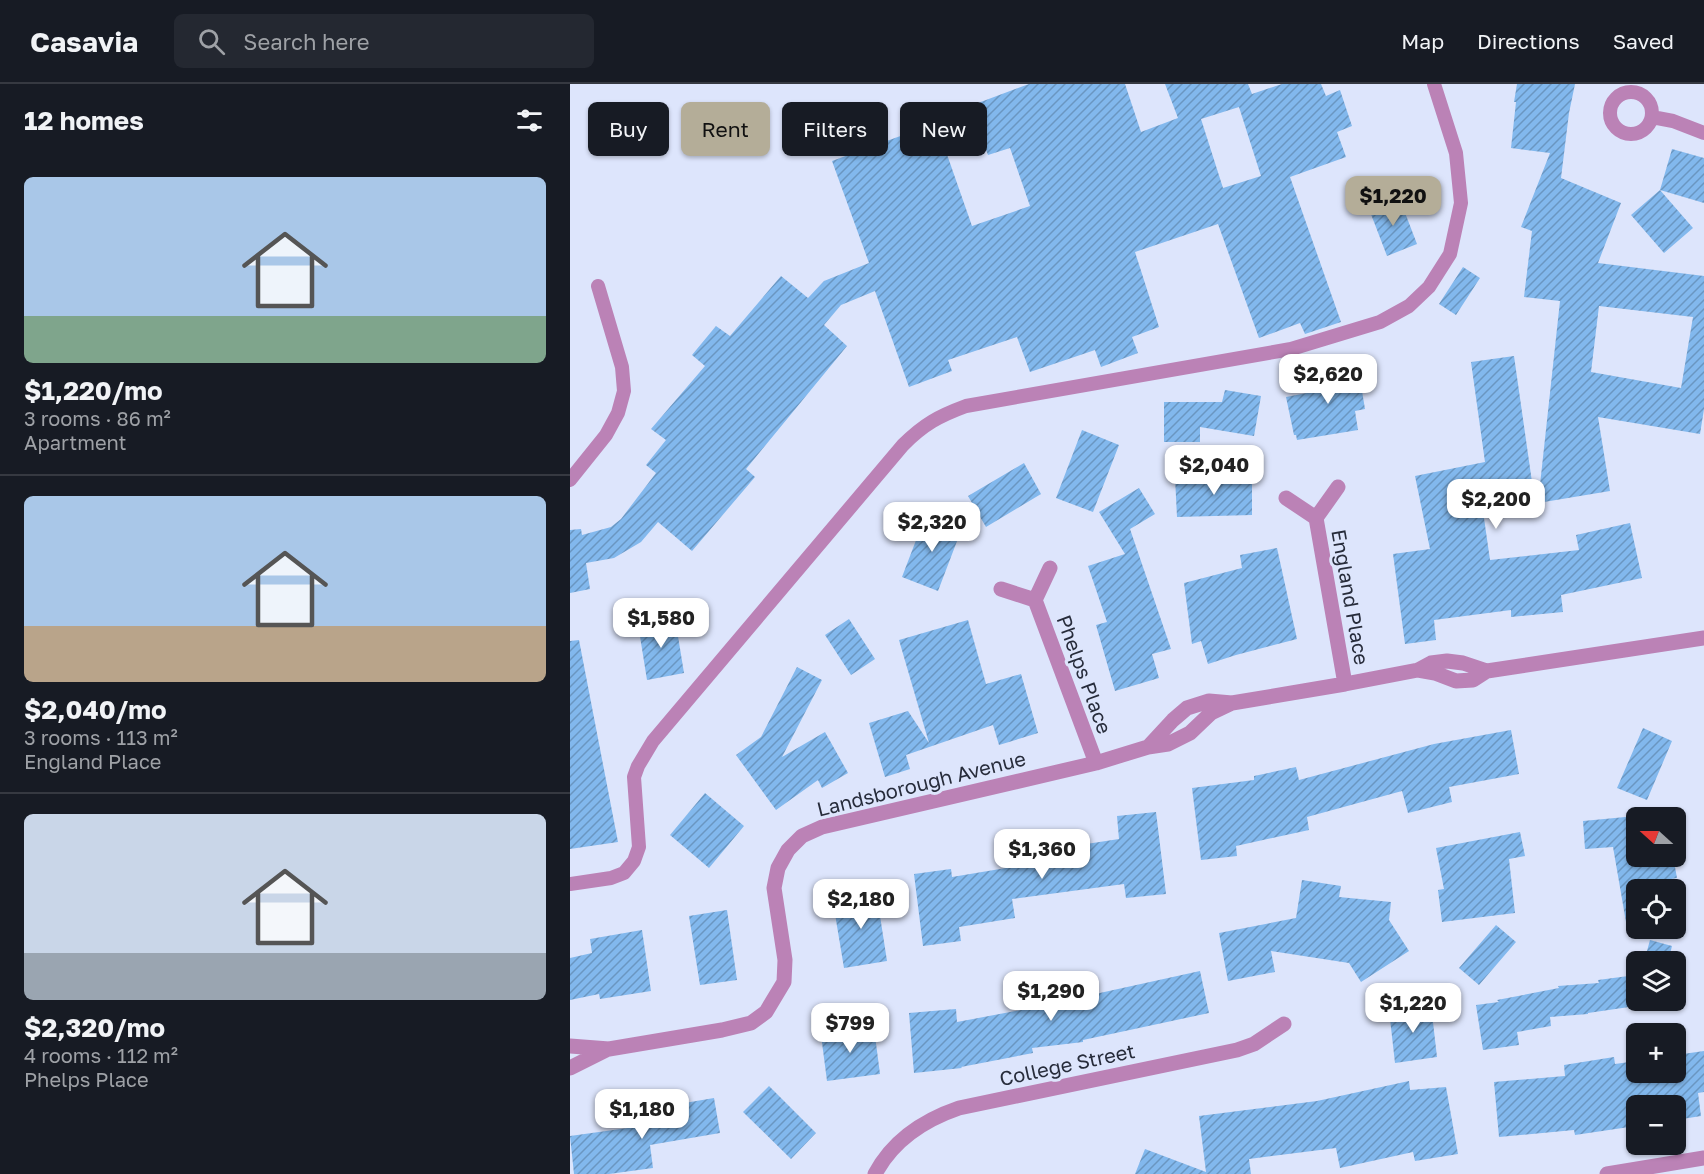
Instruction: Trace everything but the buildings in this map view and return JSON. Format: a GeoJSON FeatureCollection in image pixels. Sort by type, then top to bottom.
{"type":"FeatureCollection","features":[{"type":"Feature","properties":{"kind":"street","name":"England Place"},"geometry":{"type":"LineString","coordinates":[[1338,487],[1316,518],[1345,684]]}},
{"type":"Feature","properties":{"kind":"street","name":"England Place"},"geometry":{"type":"LineString","coordinates":[[1286,498],[1316,518]]}},
{"type":"Feature","properties":{"kind":"street","name":"Phelps Place"},"geometry":{"type":"LineString","coordinates":[[1050,568],[1035,600],[1096,762]]}},
{"type":"Feature","properties":{"kind":"street","name":"Phelps Place"},"geometry":{"type":"LineString","coordinates":[[1001,589],[1035,600]]}},
{"type":"Feature","properties":{"kind":"street","name":"Landsborough Avenue"},"geometry":{"type":"LineString","coordinates":[[570,1046],[609,1049],[722,1030],[751,1023],[766,1011],[784,982],[785,960],[774,888],[778,868],[788,850],[802,836],[822,827],[1168,744],[1190,733],[1211,712],[1232,703],[1418,670],[1435,673],[1456,681],[1473,680],[1487,671],[1704,638]]}},
{"type":"Feature","properties":{"kind":"street","name":"College Street"},"geometry":{"type":"LineString","coordinates":[[875,1174],[878,1167],[905,1136],[939,1115],[959,1108],[1237,1050],[1254,1044],[1284,1024]]}},
{"type":"Feature","properties":{"kind":"street","name":"Landsborough Avenue"},"geometry":{"type":"LineString","coordinates":[[570,1068],[609,1049]]}},
{"type":"Feature","properties":{"kind":"street"},"geometry":{"type":"LineString","coordinates":[[1607,1174],[1704,1158]]}},
{"type":"Feature","properties":{"kind":"lane"},"geometry":{"type":"LineString","coordinates":[[570,884],[611,878],[624,873],[634,861],[639,847],[634,777],[653,741],[826,535],[918,430],[942,415],[966,406],[1290,350],[1380,322],[1409,306],[1429,287],[1450,254],[1461,203],[1456,153],[1434,84]]}},
{"type":"Feature","properties":{"kind":"lane"},"geometry":{"type":"LineString","coordinates":[[1652,117],[1673,121],[1704,132]]}},
{"type":"Feature","properties":{"kind":"lane"},"geometry":{"type":"LineString","coordinates":[[570,480],[606,435],[618,413],[624,391],[622,367],[598,286]]}}]}
